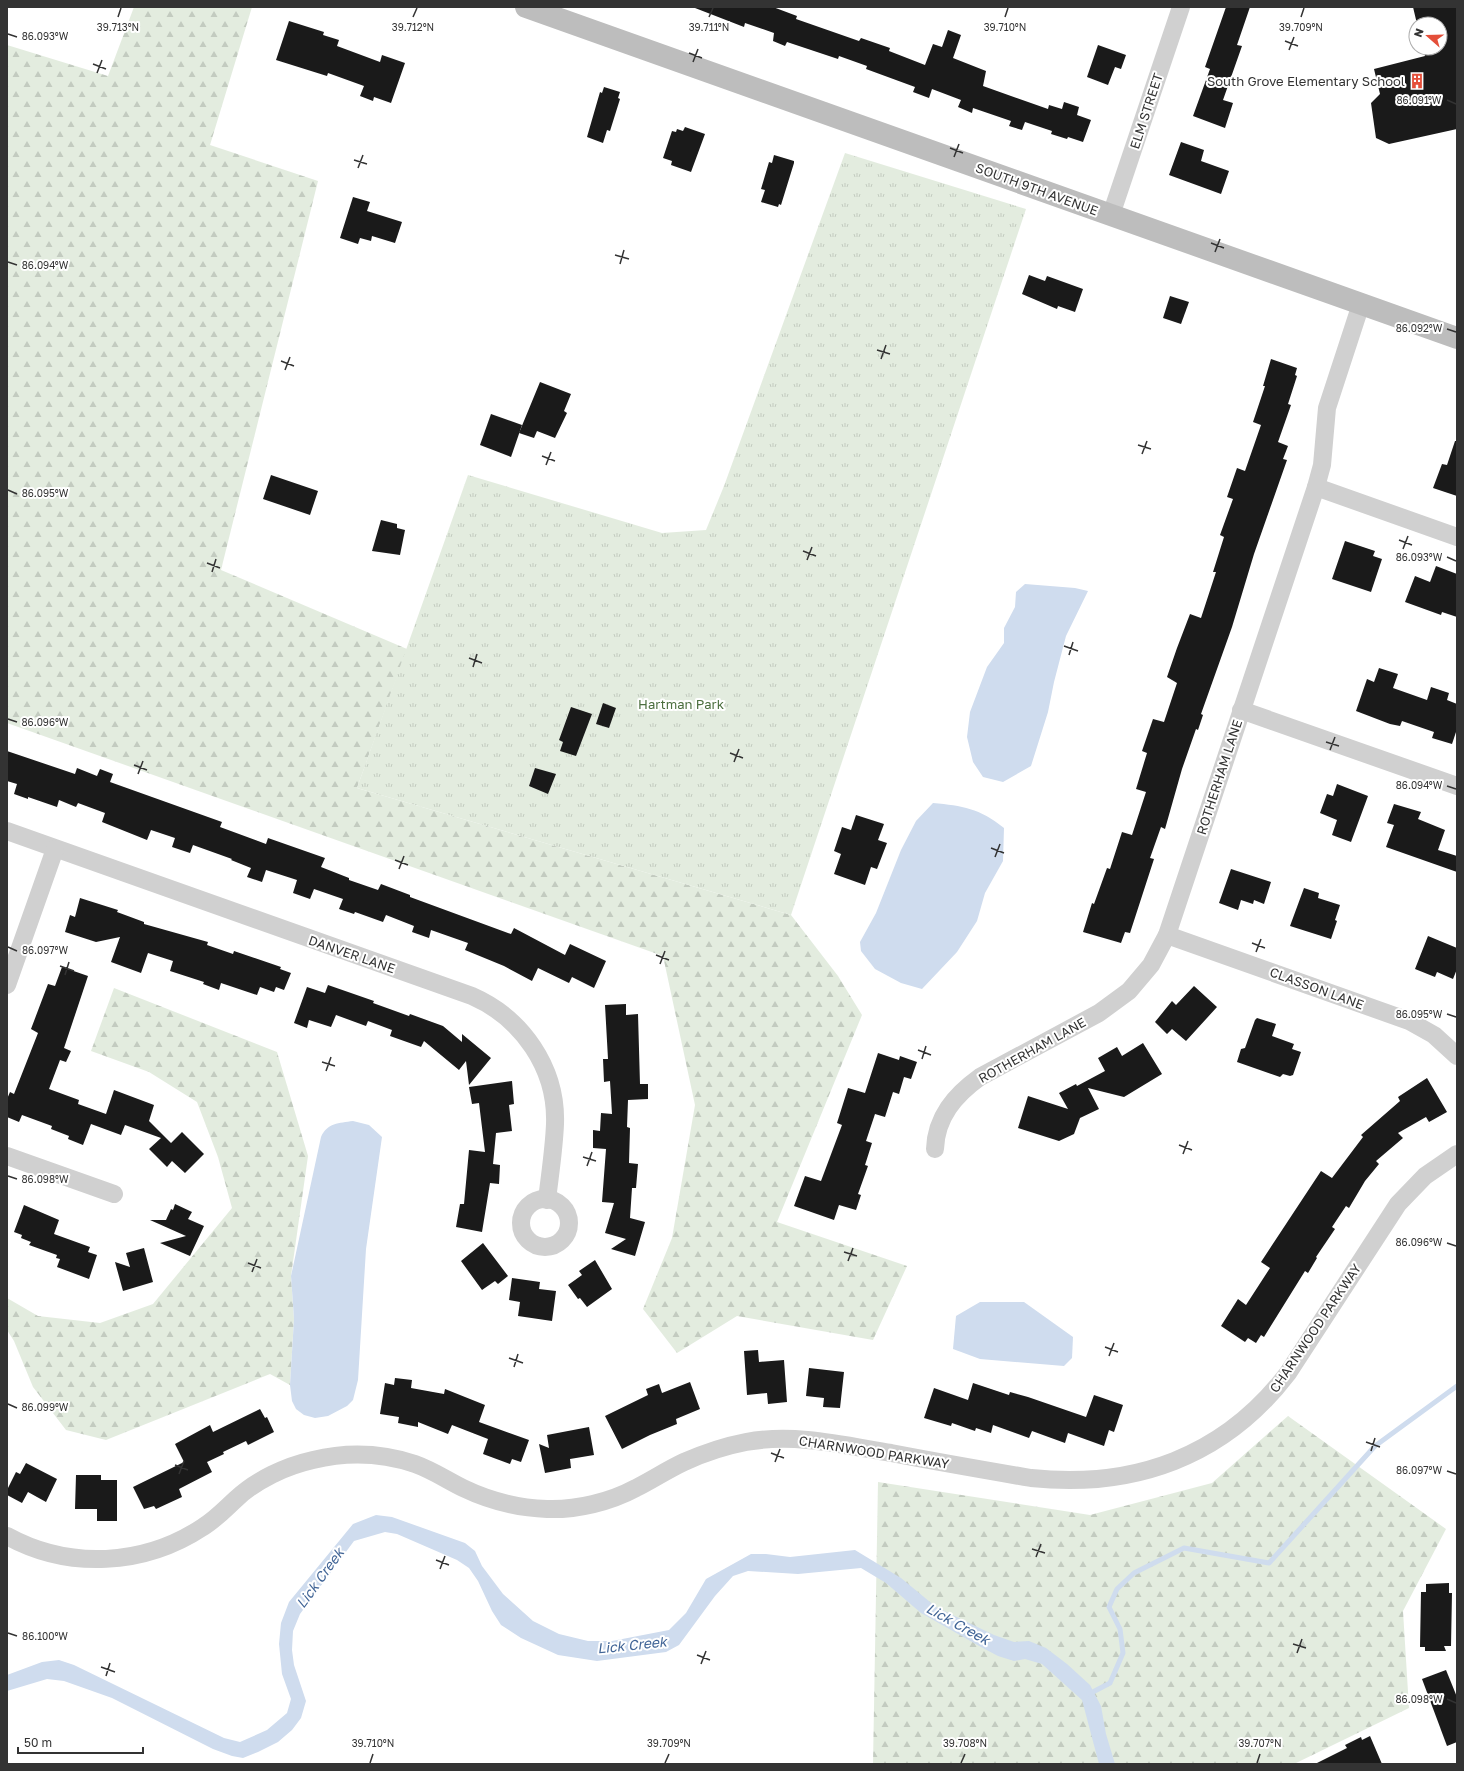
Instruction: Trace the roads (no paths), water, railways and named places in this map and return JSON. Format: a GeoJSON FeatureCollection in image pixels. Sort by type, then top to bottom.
{"type":"FeatureCollection","features":[{"type":"Feature","properties":{"kind":"street","name":"SOUTH 9TH AVENUE"},"geometry":{"type":"LineString","coordinates":[[526,7],[1457,338]]}},
{"type":"Feature","properties":{"kind":"street","name":"ELM STREET"},"geometry":{"type":"LineString","coordinates":[[1111,215],[1181,7]]}},
{"type":"Feature","properties":{"kind":"street","name":"ROTHERHAM LANE"},"geometry":{"type":"LineString","coordinates":[[935,1149],[943,1116],[962,1091],[980,1077],[1099,1013],[1129,991],[1151,965],[1167,935],[1316,487],[1322,465],[1326,408],[1361,304]]}},
{"type":"Feature","properties":{"kind":"street"},"geometry":{"type":"LineString","coordinates":[[1316,487],[1457,537]]}},
{"type":"Feature","properties":{"kind":"street"},"geometry":{"type":"LineString","coordinates":[[1241,710],[1457,786]]}},
{"type":"Feature","properties":{"kind":"street","name":"DANVER LANE"},"geometry":{"type":"LineString","coordinates":[[7,831],[472,996],[501,1012],[516,1025],[531,1042],[544,1066],[551,1088],[556,1122],[547,1200]]}},
{"type":"Feature","properties":{"kind":"street"},"geometry":{"type":"LineString","coordinates":[[7,985],[55,849]]}},
{"type":"Feature","properties":{"kind":"street","name":"CLASSON LANE"},"geometry":{"type":"LineString","coordinates":[[1167,935],[1409,1021],[1434,1035],[1457,1056]]}},
{"type":"Feature","properties":{"kind":"street","name":"CHARNWOOD PARKWAY"},"geometry":{"type":"LineString","coordinates":[[7,1536],[39,1550],[68,1557],[108,1559],[138,1555],[187,1537],[216,1518],[237,1498],[270,1475],[311,1460],[352,1455],[379,1456],[406,1462],[435,1472],[459,1486],[487,1498],[519,1506],[546,1509],[588,1505],[615,1498],[634,1490],[687,1460],[710,1451],[746,1442],[778,1439],[818,1441],[1030,1478],[1090,1481],[1136,1473],[1183,1458],[1199,1450],[1238,1423],[1268,1397],[1288,1373],[1398,1204],[1425,1176],[1457,1154]]}},
{"type":"Feature","properties":{"kind":"street"},"geometry":{"type":"LineString","coordinates":[[7,1156],[114,1194]]}},
{"type":"Feature","properties":{"kind":"water"},"geometry":{"type":"Polygon","coordinates":[[[1025,584],[1075,588],[1088,591],[1066,636],[1048,712],[1031,766],[1003,782],[983,777],[973,762],[967,737],[970,712],[987,667],[1004,643],[1004,628],[1015,607],[1016,592],[1025,584]]]}},
{"type":"Feature","properties":{"kind":"water"},"geometry":{"type":"Polygon","coordinates":[[[933,803],[953,805],[970,809],[987,816],[1004,828],[1003,861],[985,893],[977,921],[957,952],[922,989],[901,983],[875,969],[861,951],[860,942],[876,913],[901,850],[916,821],[933,803]]]}},
{"type":"Feature","properties":{"kind":"water"},"geometry":{"type":"Polygon","coordinates":[[[353,1121],[369,1125],[382,1137],[366,1249],[358,1380],[353,1400],[347,1406],[328,1416],[315,1418],[304,1415],[296,1409],[292,1401],[290,1385],[294,1319],[291,1276],[321,1137],[330,1126],[334,1124],[353,1121]]]}},
{"type":"Feature","properties":{"kind":"water"},"geometry":{"type":"Polygon","coordinates":[[[980,1302],[1024,1302],[1073,1337],[1072,1358],[1064,1366],[980,1359],[953,1349],[956,1316],[980,1302]]]}},
{"type":"Feature","properties":{"kind":"water","name":"Lick Creek"},"geometry":{"type":"Polygon","coordinates":[[[376,1515],[392,1517],[465,1543],[475,1551],[482,1566],[503,1594],[533,1621],[559,1634],[588,1641],[612,1641],[669,1630],[686,1613],[706,1579],[751,1554],[790,1557],[855,1550],[901,1578],[936,1607],[994,1635],[1014,1642],[1029,1641],[1046,1648],[1067,1664],[1090,1685],[1101,1706],[1106,1734],[1115,1764],[1099,1764],[1082,1700],[1042,1664],[1025,1659],[1014,1661],[998,1656],[981,1647],[921,1613],[886,1583],[861,1568],[798,1574],[748,1571],[733,1576],[715,1596],[679,1645],[666,1652],[597,1661],[558,1655],[521,1638],[501,1625],[492,1611],[478,1581],[469,1568],[457,1560],[397,1534],[385,1532],[354,1541],[300,1614],[293,1631],[292,1650],[294,1665],[306,1701],[301,1718],[292,1730],[278,1742],[258,1752],[243,1758],[232,1756],[213,1749],[112,1698],[64,1681],[47,1679],[7,1691],[7,1675],[42,1662],[59,1660],[74,1665],[224,1738],[240,1742],[267,1730],[287,1713],[291,1699],[282,1674],[279,1644],[281,1623],[289,1602],[353,1524],[376,1515]]]}},
{"type":"Feature","properties":{"kind":"waterway"},"geometry":{"type":"LineString","coordinates":[[1089,1694],[1110,1683],[1123,1653],[1120,1629],[1109,1607],[1117,1589],[1134,1573],[1184,1548],[1269,1563],[1375,1446],[1457,1386]]}},
{"type":"Feature","properties":{"kind":"place","name":"South Grove Elementary School"},"geometry":{"type":"Point","coordinates":[1417,81]}},
{"type":"Feature","properties":{"kind":"park label","name":"Hartman Park"},"geometry":{"type":"Point","coordinates":[681,704]}}]}
